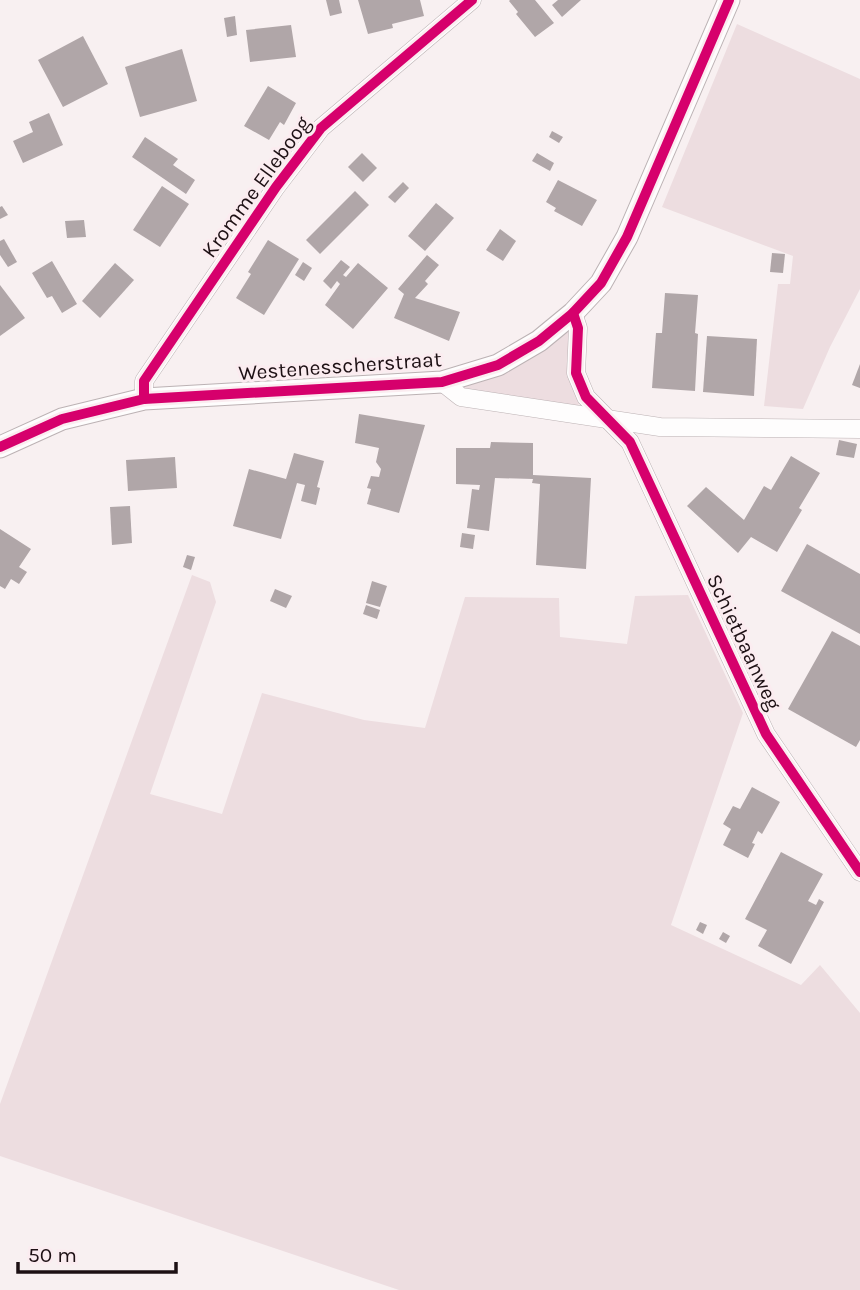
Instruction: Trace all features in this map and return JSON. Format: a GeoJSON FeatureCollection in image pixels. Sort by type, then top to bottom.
{"type":"FeatureCollection","features":[{"type":"Feature","properties":{"kind":"street","name":"Kromme Elleboog"},"geometry":{"type":"LineString","coordinates":[[144,399],[144,381],[276,187],[315,135],[339,111],[472,0]]}},
{"type":"Feature","properties":{"kind":"street","name":"Westenesscherstraat"},"geometry":{"type":"LineString","coordinates":[[0,447],[62,419],[144,399],[442,382],[498,365],[539,341],[573,313],[601,283],[627,237],[729,0]]}},
{"type":"Feature","properties":{"kind":"street","name":"Schietbaanweg"},"geometry":{"type":"LineString","coordinates":[[573,313],[578,328],[576,373],[586,397],[630,442],[766,734],[860,872]]}},
{"type":"Feature","properties":{"kind":"street"},"geometry":{"type":"LineString","coordinates":[[442,382],[461,397],[609,420],[687,428],[860,429]]}},
{"type":"Feature","properties":{"kind":"shaded area"},"geometry":{"type":"Polygon","coordinates":[[[737,24],[860,79],[860,289],[830,347],[803,409],[764,406],[778,284],[790,284],[793,256],[662,207],[737,24]]]}},
{"type":"Feature","properties":{"kind":"shaded area"},"geometry":{"type":"Polygon","coordinates":[[[568,332],[571,335],[580,402],[577,407],[467,391],[463,386],[532,357],[568,332]]]}},
{"type":"Feature","properties":{"kind":"shaded area"},"geometry":{"type":"Polygon","coordinates":[[[192,575],[210,582],[216,602],[150,794],[222,814],[262,693],[364,720],[425,728],[465,597],[559,598],[560,637],[627,644],[635,596],[688,595],[743,713],[671,925],[801,985],[820,965],[860,1013],[860,1290],[399,1290],[0,1156],[0,1104],[192,575]]]}},
{"type":"Feature","properties":{"kind":"building"},"geometry":{"type":"Polygon","coordinates":[[[326,0],[339,0],[342,13],[330,16],[326,0]]]}},
{"type":"Feature","properties":{"kind":"building"},"geometry":{"type":"Polygon","coordinates":[[[358,0],[420,0],[424,16],[392,24],[393,28],[368,34],[358,0]]]}},
{"type":"Feature","properties":{"kind":"building"},"geometry":{"type":"Polygon","coordinates":[[[510,0],[535,0],[554,23],[535,37],[516,14],[518,12],[510,0]]]}},
{"type":"Feature","properties":{"kind":"building"},"geometry":{"type":"Polygon","coordinates":[[[558,0],[581,0],[562,17],[552,5],[558,0]]]}},
{"type":"Feature","properties":{"kind":"building"},"geometry":{"type":"Polygon","coordinates":[[[235,16],[237,35],[227,37],[224,18],[235,16]]]}},
{"type":"Feature","properties":{"kind":"building"},"geometry":{"type":"Polygon","coordinates":[[[291,25],[296,57],[250,62],[246,30],[291,25]]]}},
{"type":"Feature","properties":{"kind":"building"},"geometry":{"type":"Polygon","coordinates":[[[83,36],[108,84],[63,107],[38,60],[83,36]]]}},
{"type":"Feature","properties":{"kind":"building"},"geometry":{"type":"Polygon","coordinates":[[[182,49],[197,101],[140,117],[125,67],[182,49]]]}},
{"type":"Feature","properties":{"kind":"building"},"geometry":{"type":"Polygon","coordinates":[[[268,86],[296,103],[284,125],[280,122],[269,140],[244,126],[268,86]]]}},
{"type":"Feature","properties":{"kind":"building"},"geometry":{"type":"Polygon","coordinates":[[[49,113],[63,145],[23,163],[13,141],[33,132],[29,122],[49,113]]]}},
{"type":"Feature","properties":{"kind":"building"},"geometry":{"type":"Polygon","coordinates":[[[552,131],[563,137],[559,143],[549,137],[552,131]]]}},
{"type":"Feature","properties":{"kind":"building"},"geometry":{"type":"Polygon","coordinates":[[[145,137],[178,159],[173,165],[195,180],[186,194],[132,157],[145,137]]]}},
{"type":"Feature","properties":{"kind":"building"},"geometry":{"type":"Polygon","coordinates":[[[362,153],[377,168],[363,182],[348,167],[362,153]]]}},
{"type":"Feature","properties":{"kind":"building"},"geometry":{"type":"Polygon","coordinates":[[[537,153],[554,163],[550,171],[532,161],[537,153]]]}},
{"type":"Feature","properties":{"kind":"building"},"geometry":{"type":"Polygon","coordinates":[[[558,180],[597,200],[582,226],[554,211],[556,208],[546,202],[558,180]]]}},
{"type":"Feature","properties":{"kind":"building"},"geometry":{"type":"Polygon","coordinates":[[[403,182],[409,188],[395,203],[388,197],[403,182]]]}},
{"type":"Feature","properties":{"kind":"building"},"geometry":{"type":"Polygon","coordinates":[[[162,186],[189,204],[160,247],[133,230],[162,186]]]}},
{"type":"Feature","properties":{"kind":"building"},"geometry":{"type":"Polygon","coordinates":[[[355,191],[369,205],[320,254],[306,240],[355,191]]]}},
{"type":"Feature","properties":{"kind":"building"},"geometry":{"type":"Polygon","coordinates":[[[436,203],[454,218],[425,251],[408,236],[436,203]]]}},
{"type":"Feature","properties":{"kind":"building"},"geometry":{"type":"Polygon","coordinates":[[[2,206],[8,215],[0,219],[0,207],[2,206]]]}},
{"type":"Feature","properties":{"kind":"building"},"geometry":{"type":"Polygon","coordinates":[[[84,220],[86,237],[67,238],[65,221],[84,220]]]}},
{"type":"Feature","properties":{"kind":"building"},"geometry":{"type":"Polygon","coordinates":[[[500,229],[516,241],[503,261],[486,250],[500,229]]]}},
{"type":"Feature","properties":{"kind":"building"},"geometry":{"type":"Polygon","coordinates":[[[4,239],[17,262],[8,267],[0,255],[0,241],[4,239]]]}},
{"type":"Feature","properties":{"kind":"building"},"geometry":{"type":"Polygon","coordinates":[[[268,240],[299,259],[264,315],[236,298],[268,240]]]}},
{"type":"Feature","properties":{"kind":"building"},"geometry":{"type":"Polygon","coordinates":[[[772,253],[785,254],[783,273],[770,272],[772,253]]]}},
{"type":"Feature","properties":{"kind":"building"},"geometry":{"type":"Polygon","coordinates":[[[427,255],[439,265],[425,281],[428,284],[415,298],[460,312],[449,341],[394,318],[404,294],[398,289],[427,255]]]}},
{"type":"Feature","properties":{"kind":"building"},"geometry":{"type":"Polygon","coordinates":[[[341,260],[350,267],[343,275],[346,277],[358,263],[388,288],[353,329],[325,305],[340,284],[337,281],[331,289],[323,281],[341,260]]]}},
{"type":"Feature","properties":{"kind":"building"},"geometry":{"type":"Polygon","coordinates":[[[52,261],[77,304],[62,313],[52,296],[47,298],[32,273],[52,261]]]}},
{"type":"Feature","properties":{"kind":"building"},"geometry":{"type":"Polygon","coordinates":[[[303,262],[312,268],[304,281],[295,275],[303,262]]]}},
{"type":"Feature","properties":{"kind":"building"},"geometry":{"type":"Polygon","coordinates":[[[115,263],[134,280],[100,318],[82,301],[115,263]]]}},
{"type":"Feature","properties":{"kind":"building"},"geometry":{"type":"Polygon","coordinates":[[[0,285],[25,318],[0,336],[0,285]]]}},
{"type":"Feature","properties":{"kind":"building"},"geometry":{"type":"Polygon","coordinates":[[[665,293],[698,295],[695,391],[652,388],[656,333],[662,333],[665,293]]]}},
{"type":"Feature","properties":{"kind":"building"},"geometry":{"type":"Polygon","coordinates":[[[707,336],[757,339],[754,396],[703,392],[707,336]]]}},
{"type":"Feature","properties":{"kind":"building"},"geometry":{"type":"Polygon","coordinates":[[[860,364],[860,388],[852,385],[860,364]]]}},
{"type":"Feature","properties":{"kind":"building"},"geometry":{"type":"Polygon","coordinates":[[[359,414],[425,425],[399,513],[367,504],[371,489],[367,488],[371,476],[379,477],[381,469],[376,462],[379,448],[355,443],[359,414]]]}},
{"type":"Feature","properties":{"kind":"building"},"geometry":{"type":"Polygon","coordinates":[[[839,440],[857,444],[854,458],[836,455],[839,440]]]}},
{"type":"Feature","properties":{"kind":"building"},"geometry":{"type":"Polygon","coordinates":[[[491,442],[533,443],[533,475],[591,478],[586,569],[536,565],[540,484],[532,483],[533,479],[495,478],[489,531],[467,528],[472,489],[479,490],[480,485],[456,484],[456,448],[490,448],[491,442]]]}},
{"type":"Feature","properties":{"kind":"building"},"geometry":{"type":"Polygon","coordinates":[[[294,453],[324,461],[317,487],[320,488],[316,505],[301,501],[305,485],[297,483],[281,539],[233,526],[249,469],[286,479],[294,453]]]}},
{"type":"Feature","properties":{"kind":"building"},"geometry":{"type":"Polygon","coordinates":[[[791,456],[820,473],[777,552],[751,537],[738,553],[687,506],[706,487],[744,520],[764,486],[771,490],[791,456]]]}},
{"type":"Feature","properties":{"kind":"building"},"geometry":{"type":"Polygon","coordinates":[[[175,457],[177,488],[128,491],[126,460],[175,457]]]}},
{"type":"Feature","properties":{"kind":"building"},"geometry":{"type":"Polygon","coordinates":[[[130,506],[132,543],[112,545],[110,507],[130,506]]]}},
{"type":"Feature","properties":{"kind":"building"},"geometry":{"type":"Polygon","coordinates":[[[0,529],[31,549],[19,567],[27,572],[19,584],[11,579],[5,589],[0,586],[0,529]]]}},
{"type":"Feature","properties":{"kind":"building"},"geometry":{"type":"Polygon","coordinates":[[[462,533],[475,535],[473,549],[460,547],[462,533]]]}},
{"type":"Feature","properties":{"kind":"building"},"geometry":{"type":"Polygon","coordinates":[[[807,544],[860,574],[860,634],[781,591],[807,544]]]}},
{"type":"Feature","properties":{"kind":"building"},"geometry":{"type":"Polygon","coordinates":[[[187,555],[195,557],[191,570],[183,567],[187,555]]]}},
{"type":"Feature","properties":{"kind":"building"},"geometry":{"type":"Polygon","coordinates":[[[372,581],[387,586],[380,607],[366,603],[372,581]]]}},
{"type":"Feature","properties":{"kind":"building"},"geometry":{"type":"Polygon","coordinates":[[[275,589],[292,596],[286,608],[270,601],[275,589]]]}},
{"type":"Feature","properties":{"kind":"building"},"geometry":{"type":"Polygon","coordinates":[[[366,605],[380,610],[377,619],[363,614],[366,605]]]}},
{"type":"Feature","properties":{"kind":"building"},"geometry":{"type":"Polygon","coordinates":[[[832,631],[860,646],[860,740],[856,747],[788,709],[832,631]]]}},
{"type":"Feature","properties":{"kind":"building"},"geometry":{"type":"Polygon","coordinates":[[[752,787],[780,802],[762,834],[758,831],[748,858],[723,845],[731,829],[723,824],[733,806],[740,809],[752,787]]]}},
{"type":"Feature","properties":{"kind":"building"},"geometry":{"type":"Polygon","coordinates":[[[781,852],[823,874],[808,901],[816,905],[819,899],[824,902],[791,964],[758,946],[767,930],[745,919],[781,852]]]}},
{"type":"Feature","properties":{"kind":"building"},"geometry":{"type":"Polygon","coordinates":[[[700,922],[707,925],[703,934],[696,930],[700,922]]]}},
{"type":"Feature","properties":{"kind":"building"},"geometry":{"type":"Polygon","coordinates":[[[723,932],[730,936],[726,943],[719,939],[723,932]]]}},
{"type":"Feature","properties":{"kind":"cycle path"},"geometry":{"type":"LineString","coordinates":[[144,399],[144,381],[276,187],[321,128],[472,0]]}},
{"type":"Feature","properties":{"kind":"cycle path"},"geometry":{"type":"LineString","coordinates":[[0,447],[62,419],[144,399],[442,382],[498,365],[539,341],[573,313],[601,283],[627,237],[729,0]]}},
{"type":"Feature","properties":{"kind":"cycle path"},"geometry":{"type":"LineString","coordinates":[[573,313],[578,328],[576,373],[586,397],[630,442],[766,734],[860,872]]}}]}
